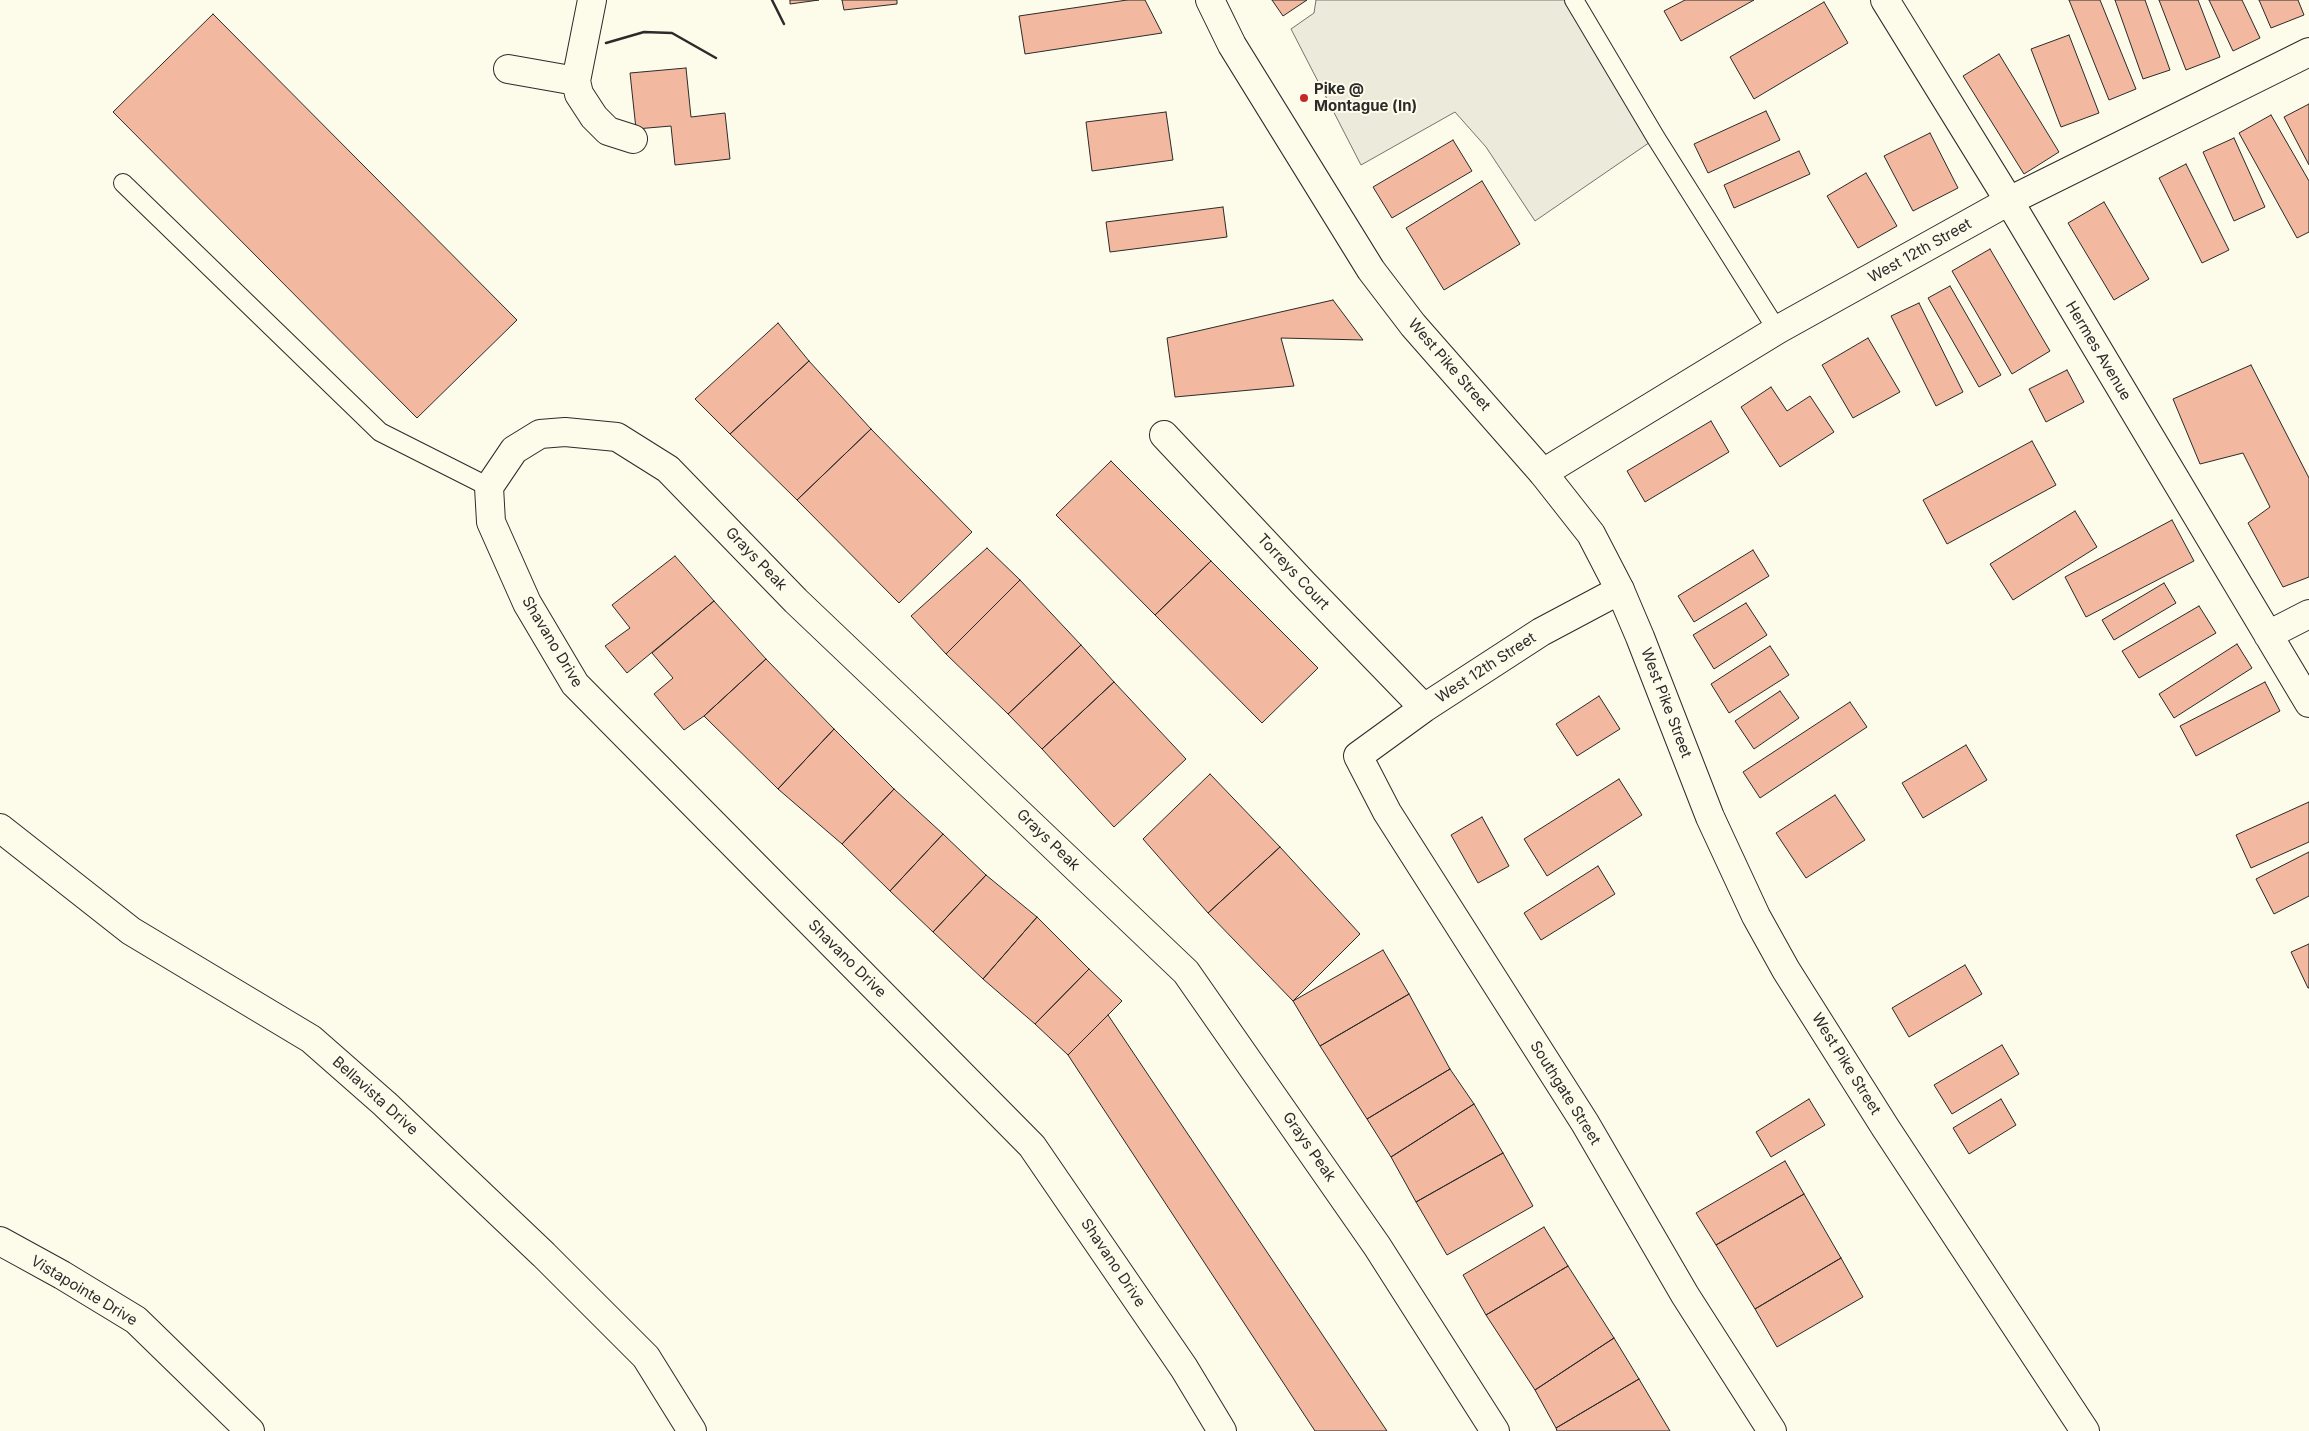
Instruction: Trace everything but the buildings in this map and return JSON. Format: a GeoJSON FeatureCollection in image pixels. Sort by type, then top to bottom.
{"type":"FeatureCollection","features":[{"type":"Feature","properties":{"kind":"street"},"geometry":{"type":"LineString","coordinates":[[592,0],[576,81],[579,94],[594,117],[608,131],[632,139]]}},
{"type":"Feature","properties":{"kind":"street","name":"West Pike Street"},"geometry":{"type":"LineString","coordinates":[[1210,0],[1232,44],[1371,270],[1413,325],[1543,473],[1591,534],[1620,590],[1710,817],[1760,924],[1786,970],[1886,1127],[2085,1431]]}},
{"type":"Feature","properties":{"kind":"street","name":"Hermes Avenue"},"geometry":{"type":"LineString","coordinates":[[1892,2],[2309,703]]}},
{"type":"Feature","properties":{"kind":"street","name":"West 12th Street"},"geometry":{"type":"LineString","coordinates":[[1543,473],[1777,330],[2009,201],[2309,52]]}},
{"type":"Feature","properties":{"kind":"street"},"geometry":{"type":"LineString","coordinates":[[508,69],[576,81]]}},
{"type":"Feature","properties":{"kind":"street","name":"Grays Peak"},"geometry":{"type":"LineString","coordinates":[[489,487],[514,450],[540,434],[565,432],[616,437],[668,469],[796,601],[1186,972],[1377,1246],[1495,1431]]}},
{"type":"Feature","properties":{"kind":"street","name":"Torreys Court"},"geometry":{"type":"LineString","coordinates":[[1164,435],[1424,708]]}},
{"type":"Feature","properties":{"kind":"street","name":"Shavano Drive"},"geometry":{"type":"LineString","coordinates":[[489,487],[491,522],[527,603],[575,684],[1032,1146],[1184,1368],[1222,1431]]}},
{"type":"Feature","properties":{"kind":"street","name":"West 12th Street"},"geometry":{"type":"LineString","coordinates":[[1358,756],[1424,708],[1541,632],[1620,590]]}},
{"type":"Feature","properties":{"kind":"street"},"geometry":{"type":"LineString","coordinates":[[2268,635],[2309,614]]}},
{"type":"Feature","properties":{"kind":"street","name":"Southgate Street"},"geometry":{"type":"LineString","coordinates":[[1358,756],[1387,812],[1585,1123],[1685,1295],[1772,1431]]}},
{"type":"Feature","properties":{"kind":"street","name":"Bellavista Drive"},"geometry":{"type":"LineString","coordinates":[[0,828],[131,931],[311,1038],[386,1104],[544,1255],[646,1358],[692,1431]]}},
{"type":"Feature","properties":{"kind":"street","name":"Vistapointe Drive"},"geometry":{"type":"LineString","coordinates":[[0,1241],[62,1275],[136,1320],[250,1431]]}},
{"type":"Feature","properties":{"kind":"lane"},"geometry":{"type":"LineString","coordinates":[[1574,0],[1661,146],[1777,330]]}},
{"type":"Feature","properties":{"kind":"lane"},"geometry":{"type":"LineString","coordinates":[[123,183],[380,432],[489,487]]}},
{"type":"Feature","properties":{"kind":"shaded area"},"geometry":{"type":"Polygon","coordinates":[[[1316,0],[1574,0],[1656,138],[1535,221],[1486,147],[1455,112],[1361,165],[1291,29],[1314,13],[1316,0]]]}},
{"type":"Feature","properties":{"kind":"wall"},"geometry":{"type":"LineString","coordinates":[[772,0],[784,24]]}},
{"type":"Feature","properties":{"kind":"wall"},"geometry":{"type":"LineString","coordinates":[[606,43],[644,32],[672,33],[716,58]]}},
{"type":"Feature","properties":{"kind":"place","name":"Pike @ Montague (In)"},"geometry":{"type":"Point","coordinates":[1304,98]}}]}
